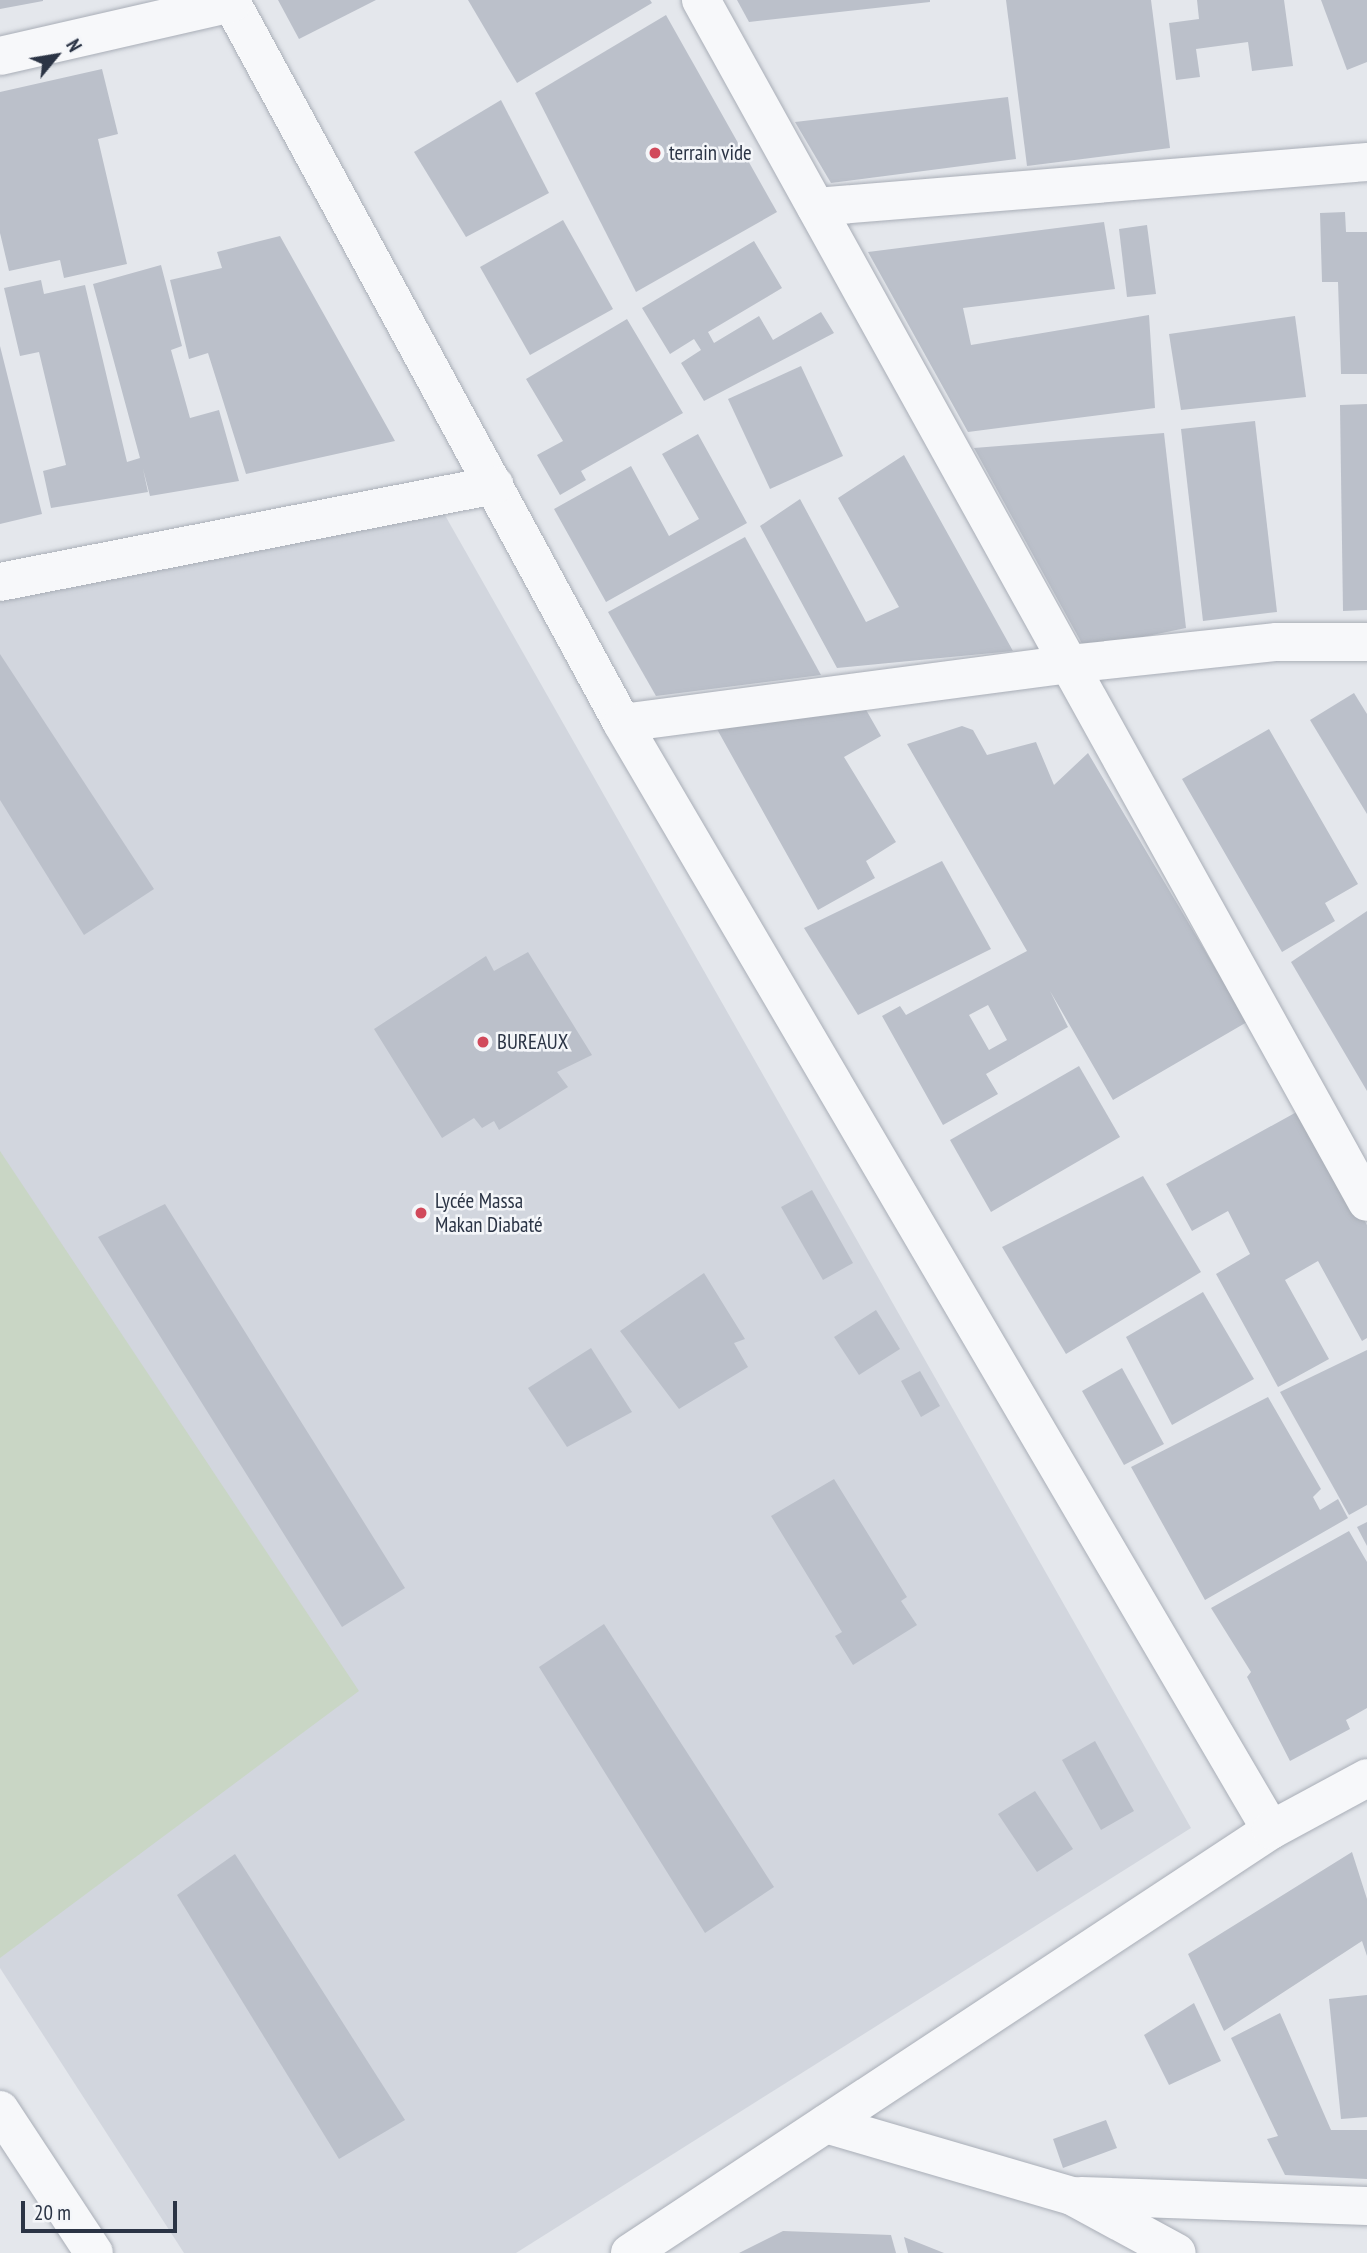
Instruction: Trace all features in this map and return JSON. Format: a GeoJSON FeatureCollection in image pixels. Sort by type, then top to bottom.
{"type":"FeatureCollection","features":[{"type":"Feature","properties":{"kind":"street"},"geometry":{"type":"LineString","coordinates":[[701,0],[1367,1202]]}},
{"type":"Feature","properties":{"kind":"street"},"geometry":{"type":"LineString","coordinates":[[0,57],[231,1],[622,723],[1271,1830]]}},
{"type":"Feature","properties":{"kind":"street"},"geometry":{"type":"LineString","coordinates":[[816,207],[1367,162]]}},
{"type":"Feature","properties":{"kind":"street"},"geometry":{"type":"LineString","coordinates":[[0,582],[495,485]]}},
{"type":"Feature","properties":{"kind":"street"},"geometry":{"type":"LineString","coordinates":[[622,723],[1070,664],[1277,642],[1367,642]]}},
{"type":"Feature","properties":{"kind":"street"},"geometry":{"type":"LineString","coordinates":[[630,2253],[1271,1830],[1367,1778]]}},
{"type":"Feature","properties":{"kind":"street"},"geometry":{"type":"LineString","coordinates":[[0,2110],[94,2253]]}},
{"type":"Feature","properties":{"kind":"street"},"geometry":{"type":"LineString","coordinates":[[826,2124],[1072,2196],[1177,2253]]}},
{"type":"Feature","properties":{"kind":"street"},"geometry":{"type":"LineString","coordinates":[[1072,2196],[1367,2206]]}},
{"type":"Feature","properties":{"kind":"shaded area","name":"Lycée Massa Makan Diabaté"},"geometry":{"type":"Polygon","coordinates":[[[442,510],[1191,1828],[516,2253],[184,2253],[0,1968],[0,599],[442,510]]]}},
{"type":"Feature","properties":{"kind":"green space"},"geometry":{"type":"Polygon","coordinates":[[[0,1151],[359,1691],[0,1958],[0,1151]]]}},
{"type":"Feature","properties":{"kind":"building"},"geometry":{"type":"Polygon","coordinates":[[[0,0],[43,0],[43,1],[0,9],[0,0]]]}},
{"type":"Feature","properties":{"kind":"building"},"geometry":{"type":"Polygon","coordinates":[[[278,0],[376,0],[299,39],[278,0]]]}},
{"type":"Feature","properties":{"kind":"building"},"geometry":{"type":"Polygon","coordinates":[[[468,0],[650,0],[652,3],[517,83],[468,0]]]}},
{"type":"Feature","properties":{"kind":"building"},"geometry":{"type":"Polygon","coordinates":[[[737,0],[930,0],[930,2],[749,22],[737,0]]]}},
{"type":"Feature","properties":{"kind":"building"},"geometry":{"type":"Polygon","coordinates":[[[1006,0],[1151,0],[1170,148],[1027,166],[1006,0]]]}},
{"type":"Feature","properties":{"kind":"building"},"geometry":{"type":"Polygon","coordinates":[[[1197,0],[1284,0],[1293,66],[1252,71],[1248,42],[1196,49],[1200,77],[1176,80],[1169,23],[1199,19],[1197,0]]]}},
{"type":"Feature","properties":{"kind":"building"},"geometry":{"type":"Polygon","coordinates":[[[1321,0],[1367,0],[1367,62],[1347,70],[1321,0]]]}},
{"type":"Feature","properties":{"kind":"building","name":"terrain vide"},"geometry":{"type":"Polygon","coordinates":[[[666,15],[777,212],[636,292],[535,93],[666,15]]]}},
{"type":"Feature","properties":{"kind":"building"},"geometry":{"type":"Polygon","coordinates":[[[102,69],[118,134],[98,139],[127,264],[64,278],[60,260],[9,271],[0,233],[0,92],[102,69]]]}},
{"type":"Feature","properties":{"kind":"building"},"geometry":{"type":"Polygon","coordinates":[[[1008,97],[1016,159],[831,183],[795,122],[1008,97]]]}},
{"type":"Feature","properties":{"kind":"building"},"geometry":{"type":"Polygon","coordinates":[[[501,100],[549,193],[466,237],[414,152],[501,100]]]}},
{"type":"Feature","properties":{"kind":"building"},"geometry":{"type":"Polygon","coordinates":[[[1345,212],[1346,232],[1367,232],[1367,374],[1341,374],[1338,282],[1322,282],[1320,213],[1345,212]]]}},
{"type":"Feature","properties":{"kind":"building"},"geometry":{"type":"Polygon","coordinates":[[[563,220],[613,309],[530,355],[480,267],[563,220]]]}},
{"type":"Feature","properties":{"kind":"building"},"geometry":{"type":"Polygon","coordinates":[[[1104,222],[1115,289],[963,308],[971,345],[1149,315],[1155,408],[968,432],[868,252],[1104,222]]]}},
{"type":"Feature","properties":{"kind":"building"},"geometry":{"type":"Polygon","coordinates":[[[1147,225],[1156,294],[1127,297],[1119,229],[1147,225]]]}},
{"type":"Feature","properties":{"kind":"building"},"geometry":{"type":"Polygon","coordinates":[[[280,236],[395,441],[246,474],[208,353],[189,359],[170,280],[222,268],[217,252],[280,236]]]}},
{"type":"Feature","properties":{"kind":"building"},"geometry":{"type":"Polygon","coordinates":[[[754,241],[782,288],[708,332],[714,343],[759,316],[773,340],[821,312],[834,333],[704,401],[681,363],[701,350],[694,339],[670,354],[642,308],[754,241]]]}},
{"type":"Feature","properties":{"kind":"building"},"geometry":{"type":"Polygon","coordinates":[[[161,265],[182,346],[171,350],[190,418],[219,410],[239,481],[150,496],[143,469],[148,492],[51,508],[43,471],[66,465],[39,352],[20,356],[4,288],[41,280],[44,294],[85,285],[127,462],[140,458],[93,284],[161,265]]]}},
{"type":"Feature","properties":{"kind":"building"},"geometry":{"type":"Polygon","coordinates":[[[1295,316],[1306,397],[1181,410],[1169,334],[1295,316]]]}},
{"type":"Feature","properties":{"kind":"building"},"geometry":{"type":"Polygon","coordinates":[[[627,319],[683,413],[581,471],[586,480],[560,495],[537,455],[563,441],[526,379],[627,319]]]}},
{"type":"Feature","properties":{"kind":"building"},"geometry":{"type":"Polygon","coordinates":[[[0,346],[42,514],[0,524],[0,346]]]}},
{"type":"Feature","properties":{"kind":"building"},"geometry":{"type":"Polygon","coordinates":[[[801,366],[843,456],[770,489],[728,399],[801,366]]]}},
{"type":"Feature","properties":{"kind":"building"},"geometry":{"type":"Polygon","coordinates":[[[1367,404],[1367,610],[1343,611],[1340,405],[1367,404]]]}},
{"type":"Feature","properties":{"kind":"building"},"geometry":{"type":"Polygon","coordinates":[[[1255,421],[1277,612],[1203,621],[1181,429],[1255,421]]]}},
{"type":"Feature","properties":{"kind":"building"},"geometry":{"type":"Polygon","coordinates":[[[1164,433],[1186,628],[1085,649],[974,448],[1164,433]]]}},
{"type":"Feature","properties":{"kind":"building"},"geometry":{"type":"Polygon","coordinates":[[[698,434],[747,523],[606,602],[554,509],[631,466],[669,536],[699,519],[662,454],[698,434]]]}},
{"type":"Feature","properties":{"kind":"building"},"geometry":{"type":"Polygon","coordinates":[[[904,455],[1013,651],[837,668],[760,526],[800,499],[866,622],[899,607],[838,498],[904,455]]]}},
{"type":"Feature","properties":{"kind":"building"},"geometry":{"type":"Polygon","coordinates":[[[745,537],[821,675],[656,696],[608,612],[745,537]]]}},
{"type":"Feature","properties":{"kind":"building"},"geometry":{"type":"Polygon","coordinates":[[[0,654],[154,889],[84,935],[0,800],[0,654]]]}},
{"type":"Feature","properties":{"kind":"building"},"geometry":{"type":"Polygon","coordinates":[[[1354,693],[1367,714],[1367,814],[1310,720],[1354,693]]]}},
{"type":"Feature","properties":{"kind":"building"},"geometry":{"type":"Polygon","coordinates":[[[861,701],[881,736],[844,757],[896,842],[866,861],[875,878],[818,910],[713,722],[861,701]]]}},
{"type":"Feature","properties":{"kind":"building"},"geometry":{"type":"Polygon","coordinates":[[[962,726],[973,730],[987,755],[1036,742],[1054,785],[1088,753],[1217,971],[1244,954],[1247,1022],[1113,1100],[1050,991],[1068,1027],[986,1074],[998,1094],[943,1125],[882,1016],[900,1006],[906,1015],[1027,951],[907,744],[962,726]],[[988,1005],[969,1015],[989,1050],[1007,1040],[988,1005]]]}},
{"type":"Feature","properties":{"kind":"building"},"geometry":{"type":"Polygon","coordinates":[[[1269,729],[1358,884],[1325,903],[1335,921],[1282,952],[1182,779],[1269,729]]]}},
{"type":"Feature","properties":{"kind":"building"},"geometry":{"type":"Polygon","coordinates":[[[942,861],[991,949],[858,1015],[804,928],[942,861]]]}},
{"type":"Feature","properties":{"kind":"building"},"geometry":{"type":"Polygon","coordinates":[[[1367,911],[1367,1091],[1291,962],[1367,911]]]}},
{"type":"Feature","properties":{"kind":"building","name":"BUREAUX"},"geometry":{"type":"Polygon","coordinates":[[[528,952],[592,1055],[557,1072],[568,1087],[499,1130],[494,1121],[482,1128],[474,1118],[442,1138],[374,1029],[486,956],[494,971],[528,952]]]}},
{"type":"Feature","properties":{"kind":"building"},"geometry":{"type":"Polygon","coordinates":[[[1079,1066],[1120,1137],[991,1212],[950,1140],[1079,1066]]]}},
{"type":"Feature","properties":{"kind":"building"},"geometry":{"type":"Polygon","coordinates":[[[1302,1109],[1367,1225],[1367,1338],[1362,1341],[1318,1261],[1285,1280],[1329,1359],[1278,1387],[1216,1274],[1250,1254],[1228,1211],[1192,1231],[1166,1184],[1302,1109]]]}},
{"type":"Feature","properties":{"kind":"building"},"geometry":{"type":"Polygon","coordinates":[[[1143,1176],[1201,1272],[1066,1354],[1002,1247],[1143,1176]]]}},
{"type":"Feature","properties":{"kind":"building"},"geometry":{"type":"Polygon","coordinates":[[[812,1190],[853,1263],[823,1280],[781,1207],[812,1190]]]}},
{"type":"Feature","properties":{"kind":"building"},"geometry":{"type":"Polygon","coordinates":[[[165,1204],[405,1588],[342,1627],[98,1237],[165,1204]]]}},
{"type":"Feature","properties":{"kind":"building"},"geometry":{"type":"Polygon","coordinates":[[[704,1273],[745,1339],[734,1343],[748,1367],[679,1409],[620,1331],[704,1273]]]}},
{"type":"Feature","properties":{"kind":"building"},"geometry":{"type":"Polygon","coordinates":[[[1203,1292],[1254,1379],[1172,1425],[1126,1337],[1203,1292]]]}},
{"type":"Feature","properties":{"kind":"building"},"geometry":{"type":"Polygon","coordinates":[[[876,1310],[900,1349],[859,1375],[834,1337],[876,1310]]]}},
{"type":"Feature","properties":{"kind":"building"},"geometry":{"type":"Polygon","coordinates":[[[591,1348],[632,1412],[567,1447],[528,1388],[591,1348]]]}},
{"type":"Feature","properties":{"kind":"building"},"geometry":{"type":"Polygon","coordinates":[[[1367,1350],[1367,1505],[1349,1515],[1280,1392],[1367,1350]]]}},
{"type":"Feature","properties":{"kind":"building"},"geometry":{"type":"Polygon","coordinates":[[[1122,1368],[1164,1444],[1124,1465],[1082,1391],[1122,1368]]]}},
{"type":"Feature","properties":{"kind":"building"},"geometry":{"type":"Polygon","coordinates":[[[920,1371],[940,1406],[921,1417],[901,1381],[920,1371]]]}},
{"type":"Feature","properties":{"kind":"building"},"geometry":{"type":"Polygon","coordinates":[[[1268,1397],[1321,1489],[1313,1497],[1320,1510],[1338,1499],[1348,1518],[1205,1600],[1131,1467],[1268,1397]]]}},
{"type":"Feature","properties":{"kind":"building"},"geometry":{"type":"Polygon","coordinates":[[[834,1479],[907,1597],[901,1601],[917,1625],[853,1665],[835,1636],[842,1632],[771,1516],[834,1479]]]}},
{"type":"Feature","properties":{"kind":"building"},"geometry":{"type":"Polygon","coordinates":[[[1367,1522],[1367,1546],[1357,1527],[1367,1522]]]}},
{"type":"Feature","properties":{"kind":"building"},"geometry":{"type":"Polygon","coordinates":[[[1349,1531],[1367,1562],[1367,1708],[1346,1720],[1350,1729],[1290,1761],[1247,1677],[1251,1672],[1211,1608],[1349,1531]]]}},
{"type":"Feature","properties":{"kind":"building"},"geometry":{"type":"Polygon","coordinates":[[[604,1624],[774,1887],[705,1933],[539,1667],[604,1624]]]}},
{"type":"Feature","properties":{"kind":"building"},"geometry":{"type":"Polygon","coordinates":[[[1095,1741],[1134,1811],[1101,1830],[1062,1760],[1095,1741]]]}},
{"type":"Feature","properties":{"kind":"building"},"geometry":{"type":"Polygon","coordinates":[[[1035,1791],[1073,1849],[1037,1872],[998,1814],[1035,1791]]]}},
{"type":"Feature","properties":{"kind":"building"},"geometry":{"type":"Polygon","coordinates":[[[1352,1852],[1367,1899],[1367,1956],[1362,1941],[1224,2031],[1188,1954],[1352,1852]]]}},
{"type":"Feature","properties":{"kind":"building"},"geometry":{"type":"Polygon","coordinates":[[[235,1854],[405,2120],[339,2159],[177,1895],[235,1854]]]}},
{"type":"Feature","properties":{"kind":"building"},"geometry":{"type":"Polygon","coordinates":[[[1367,1995],[1367,2117],[1341,2119],[1329,1999],[1367,1995]]]}},
{"type":"Feature","properties":{"kind":"building"},"geometry":{"type":"Polygon","coordinates":[[[1194,2003],[1221,2061],[1169,2085],[1144,2035],[1194,2003]]]}},
{"type":"Feature","properties":{"kind":"building"},"geometry":{"type":"Polygon","coordinates":[[[1280,2013],[1331,2130],[1367,2130],[1367,2179],[1285,2175],[1267,2139],[1278,2136],[1231,2038],[1280,2013]]]}},
{"type":"Feature","properties":{"kind":"building"},"geometry":{"type":"Polygon","coordinates":[[[1106,2120],[1117,2148],[1063,2168],[1053,2139],[1106,2120]]]}},
{"type":"Feature","properties":{"kind":"building"},"geometry":{"type":"Polygon","coordinates":[[[783,2231],[891,2235],[896,2253],[739,2253],[783,2231]]]}},
{"type":"Feature","properties":{"kind":"building"},"geometry":{"type":"Polygon","coordinates":[[[904,2237],[944,2253],[908,2253],[904,2237]]]}},
{"type":"Feature","properties":{"kind":"place","name":"terrain vide"},"geometry":{"type":"Point","coordinates":[655,153]}},
{"type":"Feature","properties":{"kind":"place","name":"BUREAUX"},"geometry":{"type":"Point","coordinates":[483,1042]}},
{"type":"Feature","properties":{"kind":"place","name":"Lycée Massa Makan Diabaté"},"geometry":{"type":"Point","coordinates":[421,1213]}}]}
